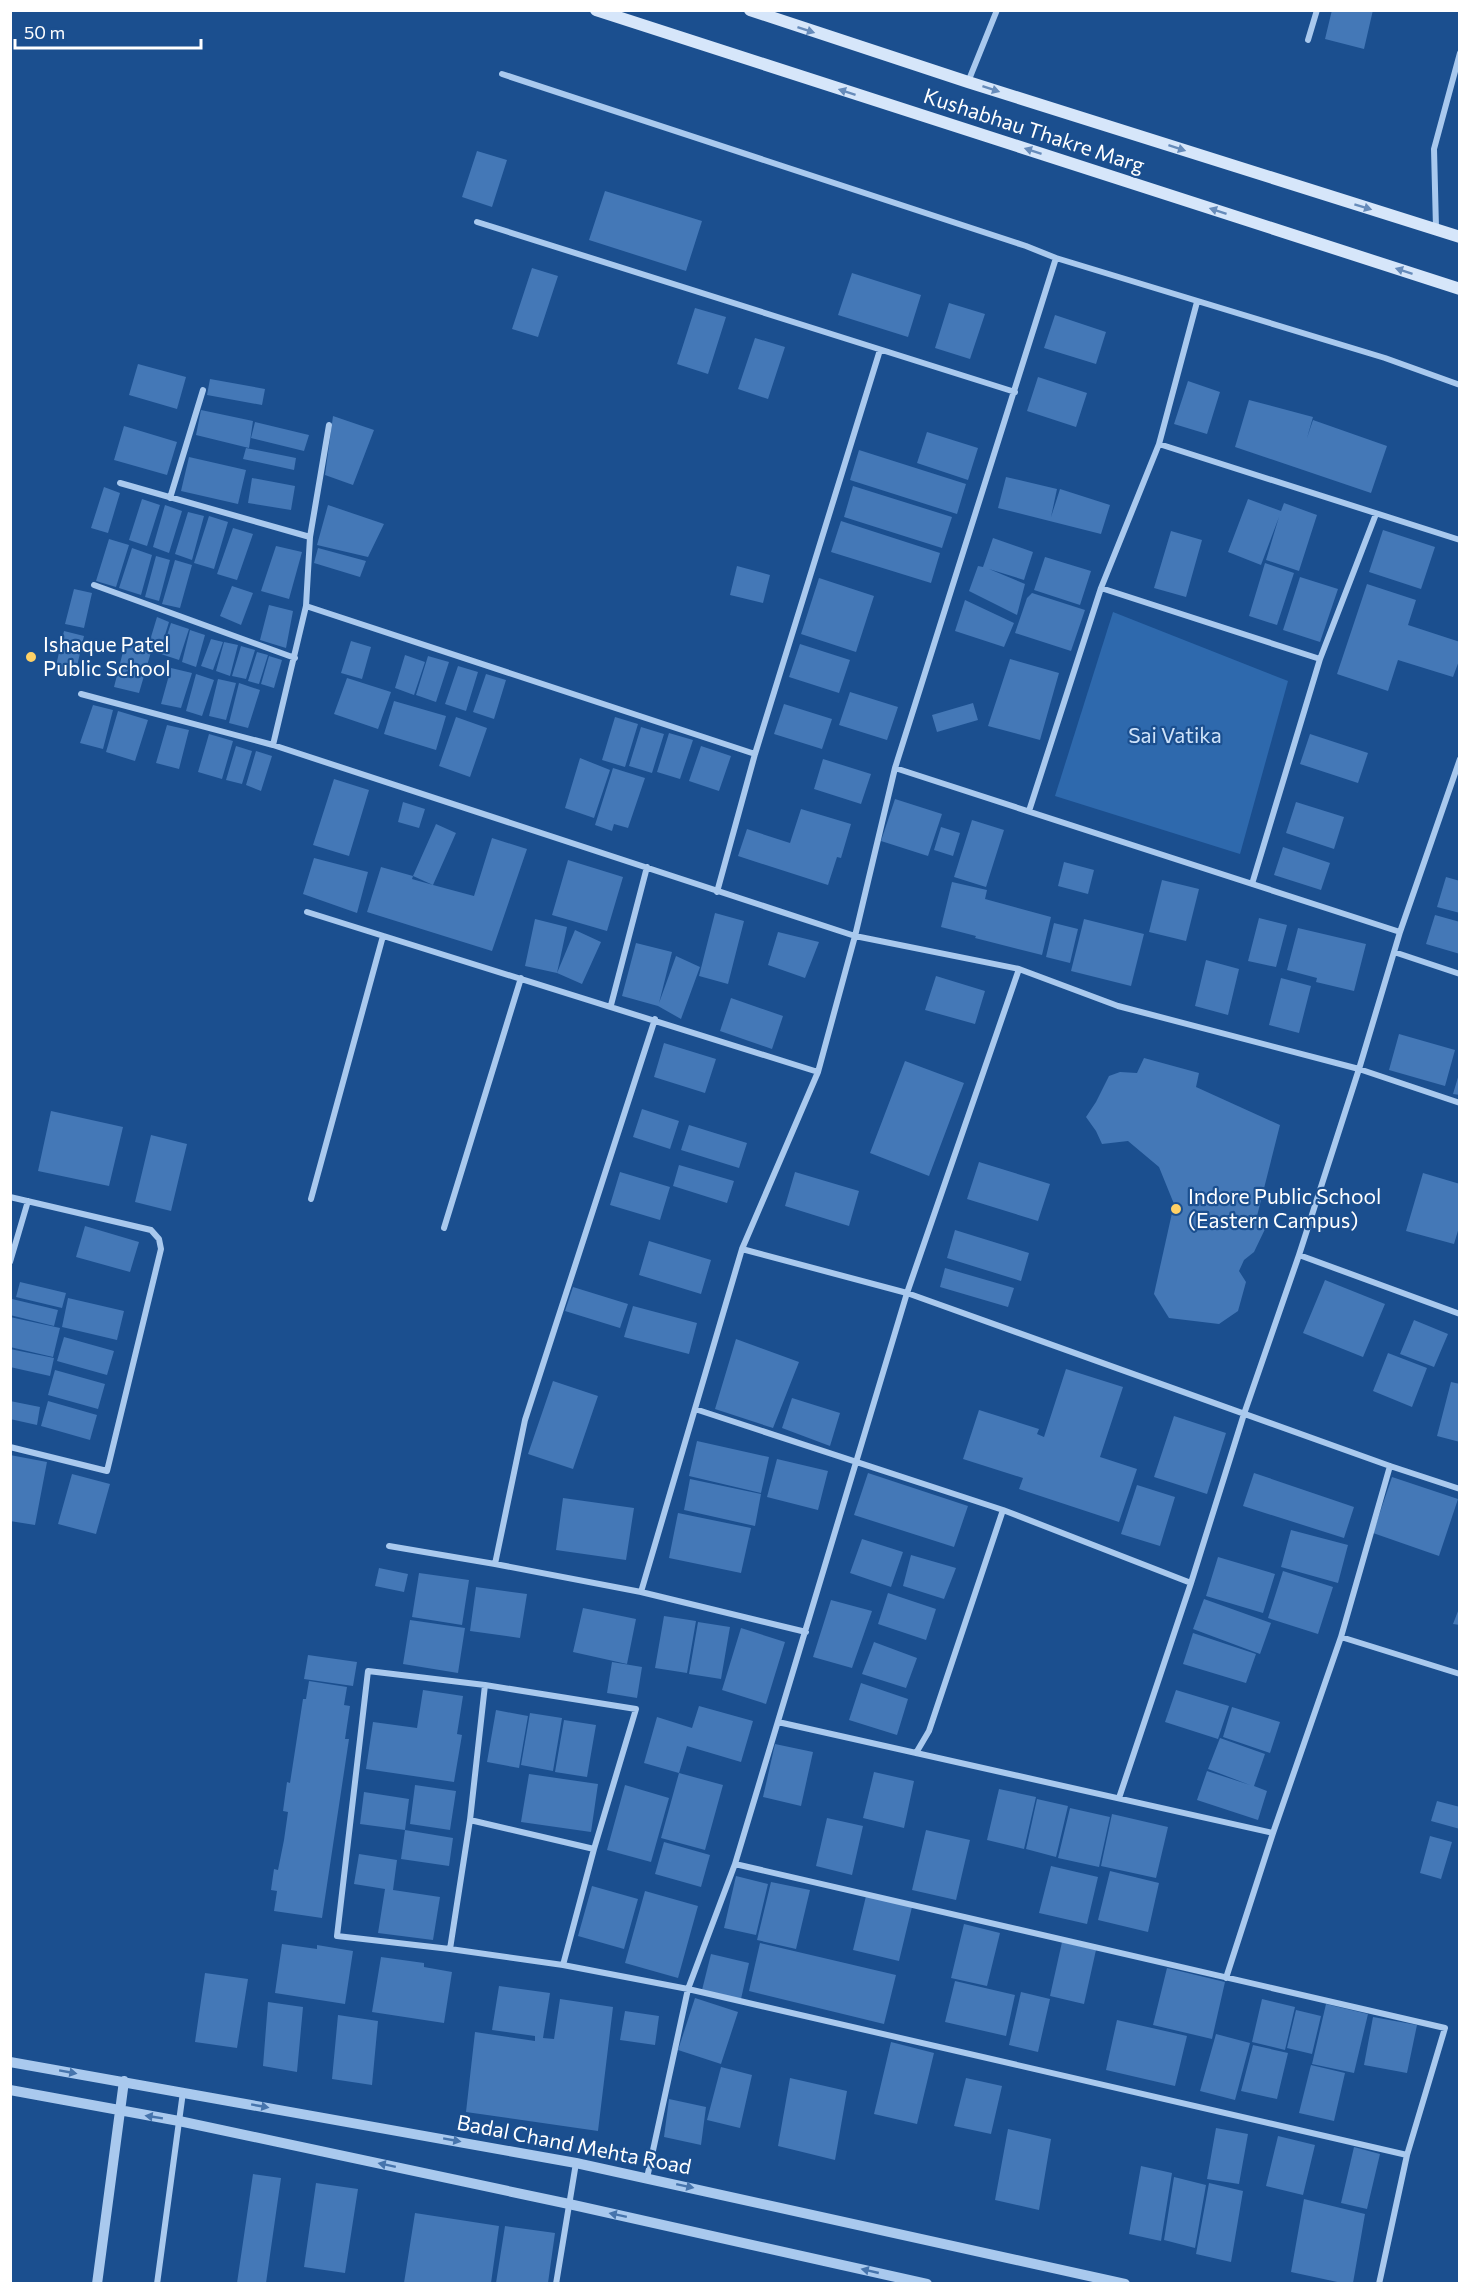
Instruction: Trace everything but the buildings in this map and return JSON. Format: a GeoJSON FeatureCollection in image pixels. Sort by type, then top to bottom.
{"type":"FeatureCollection","features":[{"type":"Feature","properties":{"kind":"main road","name":"Kushabhau Thakre Marg"},"geometry":{"type":"LineString","coordinates":[[596,10],[1460,289]]}},
{"type":"Feature","properties":{"kind":"main road","name":"Kushabhau Thakre Marg"},"geometry":{"type":"LineString","coordinates":[[750,10],[968,82],[1460,237]]}},
{"type":"Feature","properties":{"kind":"street"},"geometry":{"type":"LineString","coordinates":[[968,82],[997,10]]}},
{"type":"Feature","properties":{"kind":"street"},"geometry":{"type":"LineString","coordinates":[[1308,40],[1317,10]]}},
{"type":"Feature","properties":{"kind":"street"},"geometry":{"type":"LineString","coordinates":[[1436,229],[1434,149],[1460,53]]}},
{"type":"Feature","properties":{"kind":"street"},"geometry":{"type":"LineString","coordinates":[[502,74],[1026,246],[1056,258],[1385,358],[1460,385]]}},
{"type":"Feature","properties":{"kind":"street"},"geometry":{"type":"LineString","coordinates":[[477,222],[1015,392]]}},
{"type":"Feature","properties":{"kind":"street"},"geometry":{"type":"LineString","coordinates":[[642,1592],[742,1249],[818,1072],[855,936],[895,768],[1056,258]]}},
{"type":"Feature","properties":{"kind":"street"},"geometry":{"type":"LineString","coordinates":[[1029,812],[1101,588],[1159,444],[1197,302]]}},
{"type":"Feature","properties":{"kind":"street"},"geometry":{"type":"LineString","coordinates":[[717,892],[755,754],[880,350]]}},
{"type":"Feature","properties":{"kind":"street"},"geometry":{"type":"LineString","coordinates":[[170,498],[203,390]]}},
{"type":"Feature","properties":{"kind":"street"},"geometry":{"type":"LineString","coordinates":[[273,745],[306,606],[310,537],[329,425]]}},
{"type":"Feature","properties":{"kind":"street"},"geometry":{"type":"LineString","coordinates":[[1159,444],[1460,540]]}},
{"type":"Feature","properties":{"kind":"street"},"geometry":{"type":"LineString","coordinates":[[120,483],[310,537]]}},
{"type":"Feature","properties":{"kind":"street"},"geometry":{"type":"LineString","coordinates":[[1252,884],[1320,659],[1376,513]]}},
{"type":"Feature","properties":{"kind":"street"},"geometry":{"type":"LineString","coordinates":[[94,585],[295,658]]}},
{"type":"Feature","properties":{"kind":"street"},"geometry":{"type":"LineString","coordinates":[[1101,588],[1320,659]]}},
{"type":"Feature","properties":{"kind":"street"},"geometry":{"type":"LineString","coordinates":[[306,606],[755,754]]}},
{"type":"Feature","properties":{"kind":"street"},"geometry":{"type":"LineString","coordinates":[[81,694],[273,745],[855,936],[1019,969],[1118,1006],[1359,1069],[1460,1103]]}},
{"type":"Feature","properties":{"kind":"street"},"geometry":{"type":"LineString","coordinates":[[1119,1798],[1191,1583],[1244,1414],[1299,1255],[1400,932],[1460,759]]}},
{"type":"Feature","properties":{"kind":"street"},"geometry":{"type":"LineString","coordinates":[[895,768],[1400,932]]}},
{"type":"Feature","properties":{"kind":"street"},"geometry":{"type":"LineString","coordinates":[[611,1005],[647,867]]}},
{"type":"Feature","properties":{"kind":"street"},"geometry":{"type":"LineString","coordinates":[[307,912],[611,1005],[818,1072]]}},
{"type":"Feature","properties":{"kind":"street"},"geometry":{"type":"LineString","coordinates":[[310,1198],[383,936]]}},
{"type":"Feature","properties":{"kind":"street"},"geometry":{"type":"LineString","coordinates":[[1394,952],[1460,974]]}},
{"type":"Feature","properties":{"kind":"street"},"geometry":{"type":"LineString","coordinates":[[647,2178],[688,1989],[735,1864],[907,1293],[1019,969]]}},
{"type":"Feature","properties":{"kind":"street"},"geometry":{"type":"LineString","coordinates":[[444,1228],[520,978]]}},
{"type":"Feature","properties":{"kind":"street"},"geometry":{"type":"LineString","coordinates":[[495,1564],[525,1420],[655,1019]]}},
{"type":"Feature","properties":{"kind":"street"},"geometry":{"type":"LineString","coordinates":[[10,1197],[151,1230],[159,1239],[161,1249],[107,1471],[10,1447]]}},
{"type":"Feature","properties":{"kind":"street"},"geometry":{"type":"LineString","coordinates":[[10,1262],[28,1201]]}},
{"type":"Feature","properties":{"kind":"street"},"geometry":{"type":"LineString","coordinates":[[742,1249],[907,1293],[1460,1489]]}},
{"type":"Feature","properties":{"kind":"street"},"geometry":{"type":"LineString","coordinates":[[1299,1255],[1459,1313]]}},
{"type":"Feature","properties":{"kind":"street"},"geometry":{"type":"LineString","coordinates":[[696,1409],[1003,1510],[1191,1583]]}},
{"type":"Feature","properties":{"kind":"street"},"geometry":{"type":"LineString","coordinates":[[1226,1978],[1273,1833],[1341,1637],[1390,1466]]}},
{"type":"Feature","properties":{"kind":"street"},"geometry":{"type":"LineString","coordinates":[[916,1753],[929,1731],[1003,1510]]}},
{"type":"Feature","properties":{"kind":"street"},"geometry":{"type":"LineString","coordinates":[[389,1546],[642,1592],[806,1632]]}},
{"type":"Feature","properties":{"kind":"street"},"geometry":{"type":"LineString","coordinates":[[1341,1637],[1460,1674]]}},
{"type":"Feature","properties":{"kind":"street"},"geometry":{"type":"LineString","coordinates":[[563,1965],[594,1849],[636,1709],[485,1685],[368,1671],[338,1936],[563,1965],[688,1989],[1407,2155]]}},
{"type":"Feature","properties":{"kind":"street"},"geometry":{"type":"LineString","coordinates":[[450,1949],[470,1820],[485,1685]]}},
{"type":"Feature","properties":{"kind":"street"},"geometry":{"type":"LineString","coordinates":[[778,1722],[1273,1833]]}},
{"type":"Feature","properties":{"kind":"street"},"geometry":{"type":"LineString","coordinates":[[470,1820],[594,1849]]}},
{"type":"Feature","properties":{"kind":"street"},"geometry":{"type":"LineString","coordinates":[[735,1864],[1445,2028],[1407,2155],[1379,2283]]}},
{"type":"Feature","properties":{"kind":"street","name":"Badal Chand Mehta Road"},"geometry":{"type":"LineString","coordinates":[[10,2062],[183,2091],[576,2163],[1125,2283]]}},
{"type":"Feature","properties":{"kind":"street"},"geometry":{"type":"LineString","coordinates":[[97,2283],[124,2081]]}},
{"type":"Feature","properties":{"kind":"street"},"geometry":{"type":"LineString","coordinates":[[10,2090],[179,2121],[927,2283]]}},
{"type":"Feature","properties":{"kind":"street"},"geometry":{"type":"LineString","coordinates":[[157,2283],[183,2091]]}},
{"type":"Feature","properties":{"kind":"street"},"geometry":{"type":"LineString","coordinates":[[556,2283],[576,2163]]}},
{"type":"Feature","properties":{"kind":"green space","name":"Sai Vatika"},"geometry":{"type":"Polygon","coordinates":[[[1113,612],[1288,681],[1240,854],[1055,796],[1113,612]]]}},
{"type":"Feature","properties":{"kind":"place","name":"Ishaque Patel Public School"},"geometry":{"type":"Point","coordinates":[31,657]}},
{"type":"Feature","properties":{"kind":"place","name":"Indore Public School (Eastern Campus)"},"geometry":{"type":"Point","coordinates":[1176,1209]}}]}
